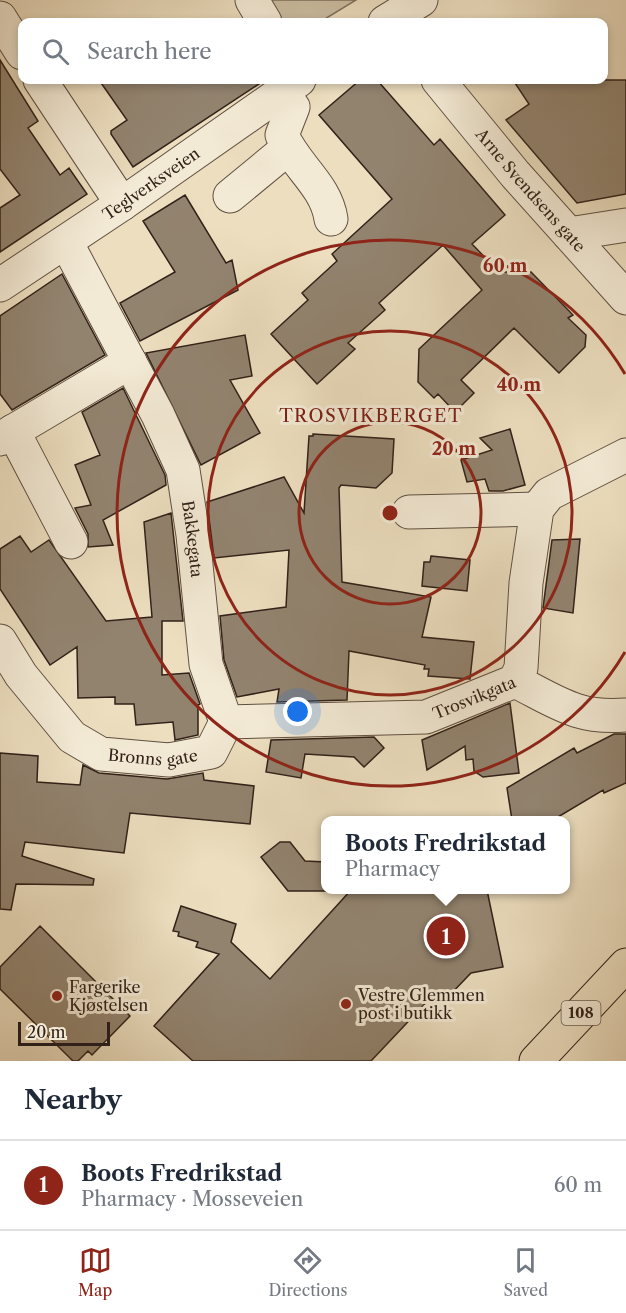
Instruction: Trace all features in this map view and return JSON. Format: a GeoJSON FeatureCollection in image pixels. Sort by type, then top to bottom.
{"type":"FeatureCollection","features":[{"type":"Feature","properties":{"kind":"main road","name":"108"},"geometry":{"type":"LineString","coordinates":[[536,1061],[626,965]]}},
{"type":"Feature","properties":{"kind":"street"},"geometry":{"type":"LineString","coordinates":[[252,0],[263,18]]}},
{"type":"Feature","properties":{"kind":"street"},"geometry":{"type":"LineString","coordinates":[[394,18],[420,0]]}},
{"type":"Feature","properties":{"kind":"street"},"geometry":{"type":"LineString","coordinates":[[0,18],[18,46]]}},
{"type":"Feature","properties":{"kind":"street"},"geometry":{"type":"LineString","coordinates":[[43,84],[122,204]]}},
{"type":"Feature","properties":{"kind":"street","name":"Arne Svendsens gate"},"geometry":{"type":"LineString","coordinates":[[441,84],[514,174],[626,298]]}},
{"type":"Feature","properties":{"kind":"street"},"geometry":{"type":"LineString","coordinates":[[290,86],[293,107],[282,135],[287,148],[323,192],[331,219]]}},
{"type":"Feature","properties":{"kind":"street","name":"Teglverksveien"},"geometry":{"type":"LineString","coordinates":[[0,285],[122,204],[290,86]]}},
{"type":"Feature","properties":{"kind":"street"},"geometry":{"type":"LineString","coordinates":[[230,196],[287,148]]}},
{"type":"Feature","properties":{"kind":"street"},"geometry":{"type":"LineString","coordinates":[[569,234],[626,225]]}},
{"type":"Feature","properties":{"kind":"street","name":"Bakkegata"},"geometry":{"type":"LineString","coordinates":[[66,242],[130,362],[183,470],[193,535],[206,664],[226,722]]}},
{"type":"Feature","properties":{"kind":"street"},"geometry":{"type":"LineString","coordinates":[[71,542],[6,435],[130,362]]}},
{"type":"Feature","properties":{"kind":"street"},"geometry":{"type":"LineString","coordinates":[[409,512],[537,510],[549,494],[626,455]]}},
{"type":"Feature","properties":{"kind":"street","name":"Trosvikgata"},"geometry":{"type":"LineString","coordinates":[[226,722],[426,717],[515,681],[521,668],[526,583],[537,510]]}},
{"type":"Feature","properties":{"kind":"street","name":"Bronns gate"},"geometry":{"type":"LineString","coordinates":[[0,641],[11,682],[72,737],[101,754],[169,760],[211,752],[226,722]]}},
{"type":"Feature","properties":{"kind":"street"},"geometry":{"type":"LineString","coordinates":[[515,681],[581,714],[602,717],[626,716]]}},
{"type":"Feature","properties":{"kind":"shaded area"},"geometry":{"type":"Polygon","coordinates":[[[268,0],[356,0],[327,18],[279,18],[268,0]]]}},
{"type":"Feature","properties":{"kind":"building"},"geometry":{"type":"Polygon","coordinates":[[[0,60],[38,121],[28,128],[60,175],[69,168],[87,194],[0,252],[0,208],[20,195],[0,169],[0,60]]]}},
{"type":"Feature","properties":{"kind":"building"},"geometry":{"type":"Polygon","coordinates":[[[608,80],[626,80],[626,194],[577,203],[506,120],[529,104],[516,84],[608,84],[608,80]]]}},
{"type":"Feature","properties":{"kind":"building"},"geometry":{"type":"Polygon","coordinates":[[[102,84],[259,84],[133,167],[111,134],[111,131],[127,120],[102,84]]]}},
{"type":"Feature","properties":{"kind":"building"},"geometry":{"type":"Polygon","coordinates":[[[355,84],[381,84],[434,145],[440,139],[505,215],[472,244],[499,272],[531,272],[573,315],[568,318],[586,335],[585,347],[559,373],[514,328],[461,380],[474,393],[455,412],[438,394],[434,398],[418,382],[419,349],[482,290],[443,245],[379,303],[385,310],[348,343],[355,349],[317,384],[271,334],[308,300],[302,293],[337,261],[332,254],[392,199],[319,115],[355,84]]]}},
{"type":"Feature","properties":{"kind":"building"},"geometry":{"type":"Polygon","coordinates":[[[185,195],[226,263],[232,260],[238,290],[140,341],[120,303],[175,272],[143,221],[185,195]]]}},
{"type":"Feature","properties":{"kind":"building"},"geometry":{"type":"Polygon","coordinates":[[[62,274],[105,355],[12,410],[0,394],[0,316],[62,274]]]}},
{"type":"Feature","properties":{"kind":"building"},"geometry":{"type":"Polygon","coordinates":[[[245,335],[252,376],[230,380],[260,433],[201,465],[146,353],[245,335]]]}},
{"type":"Feature","properties":{"kind":"building"},"geometry":{"type":"Polygon","coordinates":[[[123,388],[165,475],[166,485],[103,520],[113,545],[88,547],[88,534],[75,508],[91,505],[75,465],[100,455],[82,412],[123,388]]]}},
{"type":"Feature","properties":{"kind":"building"},"geometry":{"type":"Polygon","coordinates":[[[510,429],[525,485],[503,491],[489,491],[485,479],[467,482],[461,460],[492,450],[480,438],[510,429]]]}},
{"type":"Feature","properties":{"kind":"building"},"geometry":{"type":"Polygon","coordinates":[[[313,434],[394,439],[392,473],[376,488],[341,485],[339,488],[342,582],[431,597],[422,637],[474,642],[470,679],[428,676],[429,669],[424,669],[425,665],[349,651],[347,700],[277,702],[279,689],[237,697],[224,660],[220,616],[286,607],[289,550],[214,558],[207,502],[284,477],[304,513],[309,436],[313,434]]]}},
{"type":"Feature","properties":{"kind":"building"},"geometry":{"type":"Polygon","coordinates":[[[171,513],[183,621],[162,621],[162,675],[189,673],[200,704],[198,705],[198,735],[175,740],[173,722],[136,725],[134,704],[115,704],[115,697],[78,698],[77,647],[50,665],[0,589],[0,549],[20,536],[31,552],[49,540],[106,621],[152,617],[144,522],[171,513]]]}},
{"type":"Feature","properties":{"kind":"building"},"geometry":{"type":"Polygon","coordinates":[[[580,539],[573,613],[543,608],[552,540],[580,539]]]}},
{"type":"Feature","properties":{"kind":"building"},"geometry":{"type":"Polygon","coordinates":[[[431,556],[470,560],[467,591],[422,586],[424,562],[430,562],[431,556]]]}},
{"type":"Feature","properties":{"kind":"building"},"geometry":{"type":"Polygon","coordinates":[[[510,703],[519,773],[483,777],[474,771],[473,759],[466,760],[465,746],[427,770],[422,740],[510,703]]]}},
{"type":"Feature","properties":{"kind":"building"},"geometry":{"type":"Polygon","coordinates":[[[614,734],[626,734],[626,783],[604,793],[603,790],[560,816],[511,816],[507,788],[574,748],[577,753],[614,734]]]}},
{"type":"Feature","properties":{"kind":"building"},"geometry":{"type":"Polygon","coordinates":[[[374,737],[384,748],[364,767],[354,757],[305,754],[301,778],[266,772],[271,740],[374,737]]]}},
{"type":"Feature","properties":{"kind":"building"},"geometry":{"type":"Polygon","coordinates":[[[0,753],[38,756],[37,782],[80,785],[83,765],[99,773],[167,779],[203,773],[204,780],[254,786],[250,824],[130,813],[124,853],[25,842],[22,856],[94,879],[93,885],[16,884],[11,910],[0,909],[0,753]]]}},
{"type":"Feature","properties":{"kind":"building"},"geometry":{"type":"Polygon","coordinates":[[[280,842],[290,842],[305,861],[321,862],[321,891],[288,891],[261,857],[280,842]]]}},
{"type":"Feature","properties":{"kind":"building"},"geometry":{"type":"Polygon","coordinates":[[[347,894],[488,894],[503,967],[471,973],[447,998],[438,990],[371,1061],[193,1061],[154,1026],[219,954],[196,947],[198,942],[178,936],[179,932],[173,931],[181,906],[236,924],[231,942],[270,979],[347,894]]]}},
{"type":"Feature","properties":{"kind":"building"},"geometry":{"type":"Polygon","coordinates":[[[40,926],[130,1016],[92,1055],[88,1051],[78,1061],[73,1061],[0,989],[0,967],[40,926]]]}},
{"type":"Feature","properties":{"kind":"place","name":"Boots Fredrikstad"},"geometry":{"type":"Point","coordinates":[446,936]}},
{"type":"Feature","properties":{"kind":"place","name":"Fargerike Kjøstelsen"},"geometry":{"type":"Point","coordinates":[57,996]}},
{"type":"Feature","properties":{"kind":"place","name":"Vestre Glemmen post i butikk"},"geometry":{"type":"Point","coordinates":[346,1004]}},
{"type":"Feature","properties":{"kind":"district","name":"TROSVIKBERGET"},"geometry":{"type":"Point","coordinates":[371,416]}}]}
